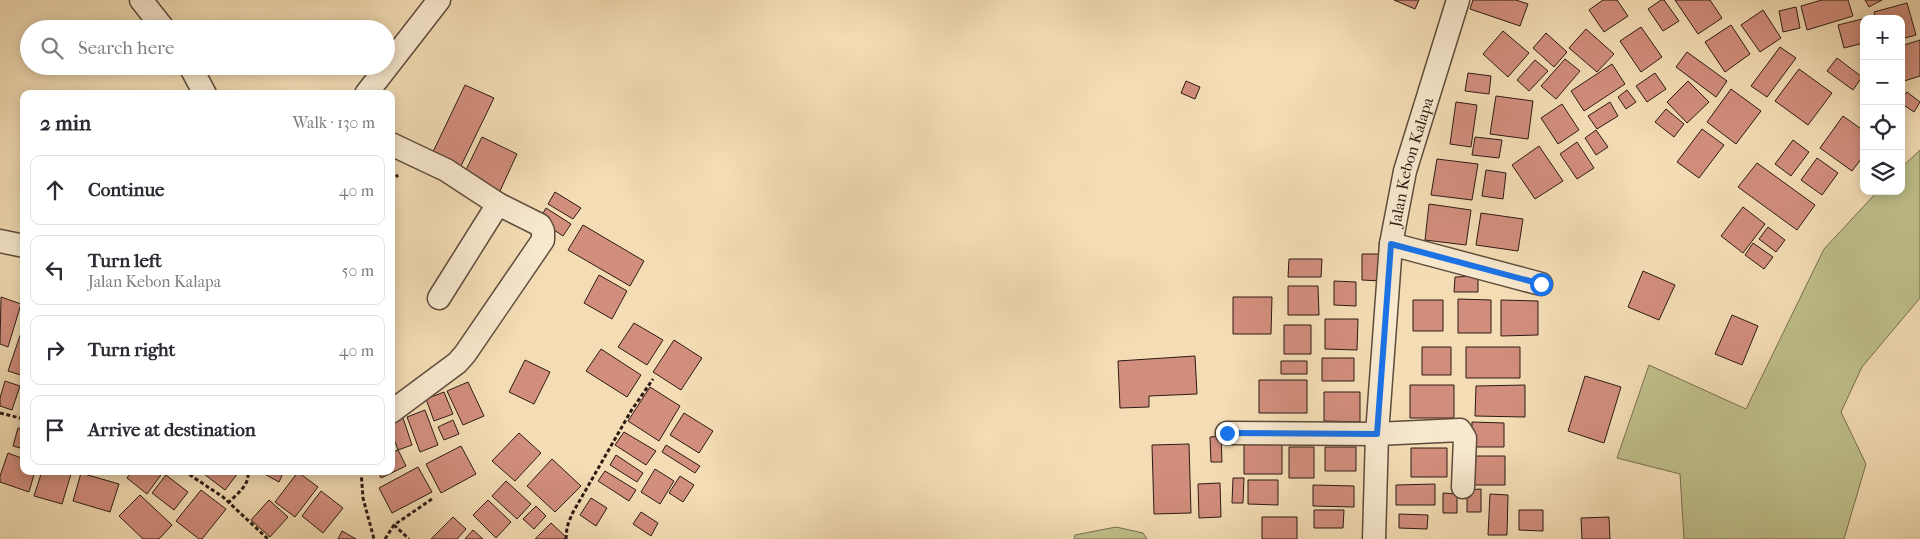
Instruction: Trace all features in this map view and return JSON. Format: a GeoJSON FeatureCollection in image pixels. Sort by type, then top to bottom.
{"type":"FeatureCollection","features":[{"type":"Feature","properties":{"kind":"street"},"geometry":{"type":"LineString","coordinates":[[141,0],[157,20]]}},
{"type":"Feature","properties":{"kind":"street"},"geometry":{"type":"LineString","coordinates":[[395,57],[439,0]]}},
{"type":"Feature","properties":{"kind":"street","name":"Jalan Kebon Kalapa"},"geometry":{"type":"LineString","coordinates":[[1374,539],[1377,434],[1391,244],[1405,170],[1458,0]]}},
{"type":"Feature","properties":{"kind":"street"},"geometry":{"type":"LineString","coordinates":[[195,75],[203,90]]}},
{"type":"Feature","properties":{"kind":"street"},"geometry":{"type":"LineString","coordinates":[[369,90],[381,75]]}},
{"type":"Feature","properties":{"kind":"street"},"geometry":{"type":"LineString","coordinates":[[395,146],[446,170],[498,204],[540,225],[543,231],[543,240],[465,354],[457,363],[395,409]]}},
{"type":"Feature","properties":{"kind":"street"},"geometry":{"type":"LineString","coordinates":[[439,298],[498,204]]}},
{"type":"Feature","properties":{"kind":"street"},"geometry":{"type":"LineString","coordinates":[[0,241],[20,245]]}},
{"type":"Feature","properties":{"kind":"street"},"geometry":{"type":"LineString","coordinates":[[1391,244],[1541,284]]}},
{"type":"Feature","properties":{"kind":"street"},"geometry":{"type":"LineString","coordinates":[[1227,433],[1377,434],[1462,432],[1465,438],[1463,487]]}},
{"type":"Feature","properties":{"kind":"path"},"geometry":{"type":"LineString","coordinates":[[566,539],[567,527],[572,514],[631,411],[653,379]]}},
{"type":"Feature","properties":{"kind":"path"},"geometry":{"type":"LineString","coordinates":[[0,413],[20,418]]}},
{"type":"Feature","properties":{"kind":"path"},"geometry":{"type":"LineString","coordinates":[[190,475],[223,497],[268,539]]}},
{"type":"Feature","properties":{"kind":"path"},"geometry":{"type":"LineString","coordinates":[[228,503],[242,489],[248,479],[248,475]]}},
{"type":"Feature","properties":{"kind":"path"},"geometry":{"type":"LineString","coordinates":[[361,475],[363,498],[374,539]]}},
{"type":"Feature","properties":{"kind":"path"},"geometry":{"type":"LineString","coordinates":[[385,539],[394,525],[432,499]]}},
{"type":"Feature","properties":{"kind":"path"},"geometry":{"type":"LineString","coordinates":[[394,525],[409,539]]}},
{"type":"Feature","properties":{"kind":"green space"},"geometry":{"type":"Polygon","coordinates":[[[1920,150],[1920,298],[1862,367],[1841,412],[1866,464],[1844,539],[1684,539],[1680,474],[1617,458],[1649,365],[1746,409],[1824,249],[1874,195],[1905,195],[1905,164],[1920,150]]]}},
{"type":"Feature","properties":{"kind":"green space"},"geometry":{"type":"Polygon","coordinates":[[[1116,527],[1143,533],[1147,539],[1074,539],[1075,535],[1116,527]]]}},
{"type":"Feature","properties":{"kind":"building"},"geometry":{"type":"Polygon","coordinates":[[[1394,0],[1419,0],[1415,9],[1394,0]]]}},
{"type":"Feature","properties":{"kind":"building"},"geometry":{"type":"Polygon","coordinates":[[[1473,0],[1516,0],[1528,4],[1520,26],[1470,9],[1473,0]]]}},
{"type":"Feature","properties":{"kind":"building"},"geometry":{"type":"Polygon","coordinates":[[[1603,0],[1617,0],[1628,16],[1604,32],[1589,10],[1603,0]]]}},
{"type":"Feature","properties":{"kind":"building"},"geometry":{"type":"Polygon","coordinates":[[[1664,0],[1679,21],[1663,31],[1648,9],[1664,0]]]}},
{"type":"Feature","properties":{"kind":"building"},"geometry":{"type":"Polygon","coordinates":[[[1675,0],[1710,0],[1722,18],[1698,34],[1675,0]]]}},
{"type":"Feature","properties":{"kind":"building"},"geometry":{"type":"Polygon","coordinates":[[[1822,0],[1848,0],[1853,16],[1807,30],[1801,6],[1822,0]]]}},
{"type":"Feature","properties":{"kind":"building"},"geometry":{"type":"Polygon","coordinates":[[[1865,0],[1882,0],[1869,7],[1865,0]]]}},
{"type":"Feature","properties":{"kind":"building"},"geometry":{"type":"Polygon","coordinates":[[[1907,3],[1916,35],[1905,38],[1905,15],[1875,15],[1874,12],[1907,3]]]}},
{"type":"Feature","properties":{"kind":"building"},"geometry":{"type":"Polygon","coordinates":[[[1796,7],[1800,28],[1783,32],[1779,11],[1796,7]]]}},
{"type":"Feature","properties":{"kind":"building"},"geometry":{"type":"Polygon","coordinates":[[[1763,10],[1781,38],[1760,52],[1741,25],[1763,10]]]}},
{"type":"Feature","properties":{"kind":"building"},"geometry":{"type":"Polygon","coordinates":[[[1860,20],[1860,44],[1844,48],[1838,25],[1860,20]]]}},
{"type":"Feature","properties":{"kind":"building"},"geometry":{"type":"Polygon","coordinates":[[[1731,25],[1750,54],[1725,72],[1705,42],[1731,25]]]}},
{"type":"Feature","properties":{"kind":"building"},"geometry":{"type":"Polygon","coordinates":[[[1641,27],[1662,57],[1641,72],[1620,41],[1641,27]]]}},
{"type":"Feature","properties":{"kind":"building"},"geometry":{"type":"Polygon","coordinates":[[[1586,29],[1614,54],[1597,72],[1569,48],[1586,29]]]}},
{"type":"Feature","properties":{"kind":"building"},"geometry":{"type":"Polygon","coordinates":[[[1503,31],[1529,53],[1508,77],[1483,54],[1503,31]]]}},
{"type":"Feature","properties":{"kind":"building"},"geometry":{"type":"Polygon","coordinates":[[[1546,33],[1567,52],[1554,67],[1533,48],[1546,33]]]}},
{"type":"Feature","properties":{"kind":"building"},"geometry":{"type":"Polygon","coordinates":[[[1920,40],[1920,76],[1905,81],[1905,60],[1905,45],[1920,40]]]}},
{"type":"Feature","properties":{"kind":"building"},"geometry":{"type":"Polygon","coordinates":[[[1780,47],[1796,58],[1767,97],[1751,86],[1780,47]]]}},
{"type":"Feature","properties":{"kind":"building"},"geometry":{"type":"Polygon","coordinates":[[[1687,52],[1727,81],[1716,97],[1676,67],[1687,52]]]}},
{"type":"Feature","properties":{"kind":"building"},"geometry":{"type":"Polygon","coordinates":[[[1837,58],[1860,75],[1860,80],[1853,90],[1827,71],[1837,58]]]}},
{"type":"Feature","properties":{"kind":"building"},"geometry":{"type":"Polygon","coordinates":[[[1565,59],[1580,71],[1556,99],[1541,86],[1565,59]]]}},
{"type":"Feature","properties":{"kind":"building"},"geometry":{"type":"Polygon","coordinates":[[[1535,60],[1548,71],[1529,91],[1517,80],[1535,60]]]}},
{"type":"Feature","properties":{"kind":"building"},"geometry":{"type":"Polygon","coordinates":[[[1612,64],[1625,84],[1584,111],[1571,91],[1612,64]]]}},
{"type":"Feature","properties":{"kind":"building"},"geometry":{"type":"Polygon","coordinates":[[[1799,69],[1832,93],[1808,125],[1775,101],[1799,69]]]}},
{"type":"Feature","properties":{"kind":"building"},"geometry":{"type":"Polygon","coordinates":[[[1468,73],[1491,76],[1489,94],[1465,91],[1468,73]]]}},
{"type":"Feature","properties":{"kind":"building"},"geometry":{"type":"Polygon","coordinates":[[[1655,73],[1666,89],[1647,102],[1636,86],[1655,73]]]}},
{"type":"Feature","properties":{"kind":"building"},"geometry":{"type":"Polygon","coordinates":[[[1186,81],[1200,87],[1195,99],[1181,93],[1186,81]]]}},
{"type":"Feature","properties":{"kind":"building"},"geometry":{"type":"Polygon","coordinates":[[[1688,81],[1709,102],[1687,123],[1667,102],[1688,81]]]}},
{"type":"Feature","properties":{"kind":"building"},"geometry":{"type":"Polygon","coordinates":[[[465,85],[494,98],[459,170],[431,156],[465,85]]]}},
{"type":"Feature","properties":{"kind":"building"},"geometry":{"type":"Polygon","coordinates":[[[1731,89],[1761,111],[1736,144],[1707,122],[1731,89]]]}},
{"type":"Feature","properties":{"kind":"building"},"geometry":{"type":"Polygon","coordinates":[[[1627,90],[1636,102],[1626,109],[1618,97],[1627,90]]]}},
{"type":"Feature","properties":{"kind":"building"},"geometry":{"type":"Polygon","coordinates":[[[1907,92],[1920,102],[1914,112],[1905,106],[1905,94],[1907,92]]]}},
{"type":"Feature","properties":{"kind":"building"},"geometry":{"type":"Polygon","coordinates":[[[1496,96],[1533,101],[1528,139],[1490,134],[1496,96]]]}},
{"type":"Feature","properties":{"kind":"building"},"geometry":{"type":"Polygon","coordinates":[[[1456,102],[1477,105],[1471,147],[1450,144],[1456,102]]]}},
{"type":"Feature","properties":{"kind":"building"},"geometry":{"type":"Polygon","coordinates":[[[1610,102],[1618,116],[1597,129],[1588,116],[1610,102]]]}},
{"type":"Feature","properties":{"kind":"building"},"geometry":{"type":"Polygon","coordinates":[[[1562,104],[1579,130],[1558,144],[1541,118],[1562,104]]]}},
{"type":"Feature","properties":{"kind":"building"},"geometry":{"type":"Polygon","coordinates":[[[1666,109],[1684,124],[1674,137],[1655,122],[1666,109]]]}},
{"type":"Feature","properties":{"kind":"building"},"geometry":{"type":"Polygon","coordinates":[[[1843,116],[1860,128],[1860,160],[1852,171],[1820,148],[1843,116]]]}},
{"type":"Feature","properties":{"kind":"building"},"geometry":{"type":"Polygon","coordinates":[[[1702,129],[1724,145],[1699,178],[1677,162],[1702,129]]]}},
{"type":"Feature","properties":{"kind":"building"},"geometry":{"type":"Polygon","coordinates":[[[1596,130],[1608,147],[1596,155],[1585,138],[1596,130]]]}},
{"type":"Feature","properties":{"kind":"building"},"geometry":{"type":"Polygon","coordinates":[[[482,137],[517,154],[500,191],[464,174],[482,137]]]}},
{"type":"Feature","properties":{"kind":"building"},"geometry":{"type":"Polygon","coordinates":[[[1475,137],[1502,140],[1499,158],[1472,155],[1475,137]]]}},
{"type":"Feature","properties":{"kind":"building"},"geometry":{"type":"Polygon","coordinates":[[[1793,140],[1809,152],[1791,176],[1775,164],[1793,140]]]}},
{"type":"Feature","properties":{"kind":"building"},"geometry":{"type":"Polygon","coordinates":[[[1577,142],[1594,168],[1577,179],[1560,154],[1577,142]]]}},
{"type":"Feature","properties":{"kind":"building"},"geometry":{"type":"Polygon","coordinates":[[[1539,146],[1563,181],[1535,199],[1512,165],[1539,146]]]}},
{"type":"Feature","properties":{"kind":"building"},"geometry":{"type":"Polygon","coordinates":[[[1817,158],[1838,173],[1822,195],[1801,180],[1817,158]]]}},
{"type":"Feature","properties":{"kind":"building"},"geometry":{"type":"Polygon","coordinates":[[[1437,159],[1478,164],[1472,200],[1431,195],[1437,159]]]}},
{"type":"Feature","properties":{"kind":"building"},"geometry":{"type":"Polygon","coordinates":[[[1757,163],[1815,205],[1797,230],[1738,187],[1757,163]]]}},
{"type":"Feature","properties":{"kind":"building"},"geometry":{"type":"Polygon","coordinates":[[[1486,170],[1506,173],[1503,199],[1482,196],[1486,170]]]}},
{"type":"Feature","properties":{"kind":"building"},"geometry":{"type":"Polygon","coordinates":[[[555,192],[581,208],[573,219],[548,204],[555,192]]]}},
{"type":"Feature","properties":{"kind":"building"},"geometry":{"type":"Polygon","coordinates":[[[1429,204],[1471,210],[1466,245],[1425,240],[1429,204]]]}},
{"type":"Feature","properties":{"kind":"building"},"geometry":{"type":"Polygon","coordinates":[[[1743,207],[1765,224],[1743,253],[1721,236],[1743,207]]]}},
{"type":"Feature","properties":{"kind":"building"},"geometry":{"type":"Polygon","coordinates":[[[546,208],[571,224],[563,236],[539,220],[546,208]]]}},
{"type":"Feature","properties":{"kind":"building"},"geometry":{"type":"Polygon","coordinates":[[[1481,213],[1523,219],[1518,251],[1476,245],[1481,213]]]}},
{"type":"Feature","properties":{"kind":"building"},"geometry":{"type":"Polygon","coordinates":[[[583,225],[644,261],[630,286],[568,250],[583,225]]]}},
{"type":"Feature","properties":{"kind":"building"},"geometry":{"type":"Polygon","coordinates":[[[1768,227],[1785,240],[1776,252],[1759,239],[1768,227]]]}},
{"type":"Feature","properties":{"kind":"building"},"geometry":{"type":"Polygon","coordinates":[[[1753,243],[1773,257],[1764,269],[1745,255],[1753,243]]]}},
{"type":"Feature","properties":{"kind":"building"},"geometry":{"type":"Polygon","coordinates":[[[1362,254],[1382,254],[1382,281],[1362,280],[1362,254]]]}},
{"type":"Feature","properties":{"kind":"building"},"geometry":{"type":"Polygon","coordinates":[[[1289,259],[1322,259],[1321,277],[1288,277],[1289,259]]]}},
{"type":"Feature","properties":{"kind":"building"},"geometry":{"type":"Polygon","coordinates":[[[1643,271],[1675,285],[1659,320],[1628,307],[1643,271]]]}},
{"type":"Feature","properties":{"kind":"building"},"geometry":{"type":"Polygon","coordinates":[[[599,275],[627,291],[612,319],[584,303],[599,275]]]}},
{"type":"Feature","properties":{"kind":"building"},"geometry":{"type":"Polygon","coordinates":[[[1478,276],[1478,292],[1454,292],[1455,277],[1478,276]]]}},
{"type":"Feature","properties":{"kind":"building"},"geometry":{"type":"Polygon","coordinates":[[[1334,281],[1356,282],[1356,306],[1334,305],[1334,281]]]}},
{"type":"Feature","properties":{"kind":"building"},"geometry":{"type":"Polygon","coordinates":[[[1288,286],[1318,286],[1319,315],[1288,315],[1288,286]]]}},
{"type":"Feature","properties":{"kind":"building"},"geometry":{"type":"Polygon","coordinates":[[[1,297],[20,304],[20,307],[8,347],[0,344],[1,297]]]}},
{"type":"Feature","properties":{"kind":"building"},"geometry":{"type":"Polygon","coordinates":[[[1233,297],[1272,297],[1271,334],[1233,334],[1233,297]]]}},
{"type":"Feature","properties":{"kind":"building"},"geometry":{"type":"Polygon","coordinates":[[[1458,299],[1491,300],[1491,333],[1458,333],[1458,299]]]}},
{"type":"Feature","properties":{"kind":"building"},"geometry":{"type":"Polygon","coordinates":[[[1413,300],[1443,300],[1443,331],[1413,331],[1413,300]]]}},
{"type":"Feature","properties":{"kind":"building"},"geometry":{"type":"Polygon","coordinates":[[[1501,300],[1538,301],[1538,335],[1501,336],[1501,300]]]}},
{"type":"Feature","properties":{"kind":"building"},"geometry":{"type":"Polygon","coordinates":[[[1732,315],[1758,326],[1742,365],[1715,354],[1732,315]]]}},
{"type":"Feature","properties":{"kind":"building"},"geometry":{"type":"Polygon","coordinates":[[[1325,319],[1358,319],[1357,350],[1325,349],[1325,319]]]}},
{"type":"Feature","properties":{"kind":"building"},"geometry":{"type":"Polygon","coordinates":[[[634,323],[663,340],[647,365],[618,347],[634,323]]]}},
{"type":"Feature","properties":{"kind":"building"},"geometry":{"type":"Polygon","coordinates":[[[1284,325],[1311,325],[1311,354],[1284,354],[1284,325]]]}},
{"type":"Feature","properties":{"kind":"building"},"geometry":{"type":"Polygon","coordinates":[[[20,336],[20,375],[8,371],[20,336]]]}},
{"type":"Feature","properties":{"kind":"building"},"geometry":{"type":"Polygon","coordinates":[[[674,340],[702,358],[681,390],[653,372],[674,340]]]}},
{"type":"Feature","properties":{"kind":"building"},"geometry":{"type":"Polygon","coordinates":[[[1422,347],[1451,347],[1451,375],[1422,375],[1422,347]]]}},
{"type":"Feature","properties":{"kind":"building"},"geometry":{"type":"Polygon","coordinates":[[[1466,347],[1520,347],[1520,378],[1466,378],[1466,347]]]}},
{"type":"Feature","properties":{"kind":"building"},"geometry":{"type":"Polygon","coordinates":[[[601,349],[641,375],[627,397],[586,371],[601,349]]]}},
{"type":"Feature","properties":{"kind":"building"},"geometry":{"type":"Polygon","coordinates":[[[1195,356],[1197,394],[1149,396],[1149,407],[1120,408],[1118,361],[1195,356]]]}},
{"type":"Feature","properties":{"kind":"building"},"geometry":{"type":"Polygon","coordinates":[[[1322,358],[1354,358],[1354,381],[1322,381],[1322,358]]]}},
{"type":"Feature","properties":{"kind":"building"},"geometry":{"type":"Polygon","coordinates":[[[525,360],[550,372],[534,404],[509,392],[525,360]]]}},
{"type":"Feature","properties":{"kind":"building"},"geometry":{"type":"Polygon","coordinates":[[[1281,361],[1307,361],[1307,374],[1281,374],[1281,361]]]}},
{"type":"Feature","properties":{"kind":"building"},"geometry":{"type":"Polygon","coordinates":[[[1585,376],[1621,387],[1604,443],[1568,431],[1585,376]]]}},
{"type":"Feature","properties":{"kind":"building"},"geometry":{"type":"Polygon","coordinates":[[[1259,380],[1307,380],[1307,413],[1259,413],[1259,380]]]}},
{"type":"Feature","properties":{"kind":"building"},"geometry":{"type":"Polygon","coordinates":[[[5,381],[20,386],[12,410],[0,406],[0,398],[5,381]]]}},
{"type":"Feature","properties":{"kind":"building"},"geometry":{"type":"Polygon","coordinates":[[[468,382],[484,416],[463,425],[447,391],[468,382]]]}},
{"type":"Feature","properties":{"kind":"building"},"geometry":{"type":"Polygon","coordinates":[[[1410,385],[1454,385],[1454,418],[1410,418],[1410,385]]]}},
{"type":"Feature","properties":{"kind":"building"},"geometry":{"type":"Polygon","coordinates":[[[1525,385],[1525,417],[1475,416],[1476,386],[1525,385]]]}},
{"type":"Feature","properties":{"kind":"building"},"geometry":{"type":"Polygon","coordinates":[[[650,387],[680,406],[659,441],[628,421],[650,387]]]}},
{"type":"Feature","properties":{"kind":"building"},"geometry":{"type":"Polygon","coordinates":[[[444,392],[453,414],[434,421],[426,399],[444,392]]]}},
{"type":"Feature","properties":{"kind":"building"},"geometry":{"type":"Polygon","coordinates":[[[1324,392],[1360,392],[1360,422],[1324,421],[1324,392]]]}},
{"type":"Feature","properties":{"kind":"building"},"geometry":{"type":"Polygon","coordinates":[[[425,410],[438,445],[420,452],[407,417],[425,410]]]}},
{"type":"Feature","properties":{"kind":"building"},"geometry":{"type":"Polygon","coordinates":[[[684,413],[713,431],[699,453],[670,435],[684,413]]]}},
{"type":"Feature","properties":{"kind":"building"},"geometry":{"type":"Polygon","coordinates":[[[402,415],[412,445],[398,450],[395,442],[395,418],[402,415]]]}},
{"type":"Feature","properties":{"kind":"building"},"geometry":{"type":"Polygon","coordinates":[[[453,420],[459,434],[444,440],[438,427],[453,420]]]}},
{"type":"Feature","properties":{"kind":"building"},"geometry":{"type":"Polygon","coordinates":[[[1472,422],[1504,423],[1504,447],[1471,447],[1472,422]]]}},
{"type":"Feature","properties":{"kind":"building"},"geometry":{"type":"Polygon","coordinates":[[[18,428],[20,428],[20,448],[13,446],[18,428]]]}},
{"type":"Feature","properties":{"kind":"building"},"geometry":{"type":"Polygon","coordinates":[[[624,432],[656,451],[646,465],[615,445],[624,432]]]}},
{"type":"Feature","properties":{"kind":"building"},"geometry":{"type":"Polygon","coordinates":[[[519,433],[541,453],[515,481],[492,461],[519,433]]]}},
{"type":"Feature","properties":{"kind":"building"},"geometry":{"type":"Polygon","coordinates":[[[1221,436],[1222,462],[1211,462],[1210,437],[1221,436]]]}},
{"type":"Feature","properties":{"kind":"building"},"geometry":{"type":"Polygon","coordinates":[[[1244,443],[1282,444],[1282,474],[1244,474],[1244,443]]]}},
{"type":"Feature","properties":{"kind":"building"},"geometry":{"type":"Polygon","coordinates":[[[1189,444],[1191,513],[1154,514],[1152,445],[1189,444]]]}},
{"type":"Feature","properties":{"kind":"building"},"geometry":{"type":"Polygon","coordinates":[[[666,445],[700,466],[695,473],[662,452],[666,445]]]}},
{"type":"Feature","properties":{"kind":"building"},"geometry":{"type":"Polygon","coordinates":[[[461,446],[476,474],[441,493],[426,464],[461,446]]]}},
{"type":"Feature","properties":{"kind":"building"},"geometry":{"type":"Polygon","coordinates":[[[1289,447],[1314,447],[1314,478],[1289,478],[1289,447]]]}},
{"type":"Feature","properties":{"kind":"building"},"geometry":{"type":"Polygon","coordinates":[[[1325,447],[1356,447],[1356,471],[1325,471],[1325,447]]]}},
{"type":"Feature","properties":{"kind":"building"},"geometry":{"type":"Polygon","coordinates":[[[1411,448],[1447,448],[1447,477],[1411,477],[1411,448]]]}},
{"type":"Feature","properties":{"kind":"building"},"geometry":{"type":"Polygon","coordinates":[[[398,450],[406,466],[395,471],[395,451],[398,450]]]}},
{"type":"Feature","properties":{"kind":"building"},"geometry":{"type":"Polygon","coordinates":[[[8,453],[20,458],[20,475],[34,475],[29,492],[0,482],[0,476],[8,453]]]}},
{"type":"Feature","properties":{"kind":"building"},"geometry":{"type":"Polygon","coordinates":[[[616,455],[643,473],[637,482],[610,465],[616,455]]]}},
{"type":"Feature","properties":{"kind":"building"},"geometry":{"type":"Polygon","coordinates":[[[1472,456],[1505,456],[1505,485],[1471,485],[1472,456]]]}},
{"type":"Feature","properties":{"kind":"building"},"geometry":{"type":"Polygon","coordinates":[[[552,459],[581,486],[555,512],[527,486],[552,459]]]}},
{"type":"Feature","properties":{"kind":"building"},"geometry":{"type":"Polygon","coordinates":[[[418,467],[432,492],[392,513],[379,488],[418,467]]]}},
{"type":"Feature","properties":{"kind":"building"},"geometry":{"type":"Polygon","coordinates":[[[655,469],[674,481],[660,504],[641,492],[655,469]]]}},
{"type":"Feature","properties":{"kind":"building"},"geometry":{"type":"Polygon","coordinates":[[[605,471],[636,490],[629,501],[598,481],[605,471]]]}},
{"type":"Feature","properties":{"kind":"building"},"geometry":{"type":"Polygon","coordinates":[[[41,475],[71,475],[62,504],[34,496],[41,475]]]}},
{"type":"Feature","properties":{"kind":"building"},"geometry":{"type":"Polygon","coordinates":[[[80,475],[88,475],[119,484],[110,512],[73,501],[80,475]]]}},
{"type":"Feature","properties":{"kind":"building"},"geometry":{"type":"Polygon","coordinates":[[[129,475],[161,475],[147,494],[127,478],[129,475]]]}},
{"type":"Feature","properties":{"kind":"building"},"geometry":{"type":"Polygon","coordinates":[[[166,475],[188,492],[174,510],[152,493],[166,475]]]}},
{"type":"Feature","properties":{"kind":"building"},"geometry":{"type":"Polygon","coordinates":[[[205,475],[236,475],[225,490],[205,475]]]}},
{"type":"Feature","properties":{"kind":"building"},"geometry":{"type":"Polygon","coordinates":[[[266,475],[282,475],[279,482],[266,475]]]}},
{"type":"Feature","properties":{"kind":"building"},"geometry":{"type":"Polygon","coordinates":[[[296,475],[302,475],[318,487],[295,517],[275,502],[296,475]]]}},
{"type":"Feature","properties":{"kind":"building"},"geometry":{"type":"Polygon","coordinates":[[[680,476],[694,485],[683,502],[669,493],[680,476]]]}},
{"type":"Feature","properties":{"kind":"building"},"geometry":{"type":"Polygon","coordinates":[[[1233,478],[1244,478],[1243,503],[1232,503],[1233,478]]]}},
{"type":"Feature","properties":{"kind":"building"},"geometry":{"type":"Polygon","coordinates":[[[1248,480],[1278,480],[1278,505],[1248,504],[1248,480]]]}},
{"type":"Feature","properties":{"kind":"building"},"geometry":{"type":"Polygon","coordinates":[[[506,481],[531,504],[517,519],[492,496],[506,481]]]}},
{"type":"Feature","properties":{"kind":"building"},"geometry":{"type":"Polygon","coordinates":[[[1220,483],[1221,517],[1199,518],[1198,484],[1220,483]]]}},
{"type":"Feature","properties":{"kind":"building"},"geometry":{"type":"Polygon","coordinates":[[[1435,484],[1435,505],[1396,505],[1396,485],[1435,484]]]}},
{"type":"Feature","properties":{"kind":"building"},"geometry":{"type":"Polygon","coordinates":[[[1313,485],[1354,486],[1354,507],[1313,506],[1313,485]]]}},
{"type":"Feature","properties":{"kind":"building"},"geometry":{"type":"Polygon","coordinates":[[[1481,489],[1481,512],[1467,512],[1467,490],[1481,489]]]}},
{"type":"Feature","properties":{"kind":"building"},"geometry":{"type":"Polygon","coordinates":[[[201,490],[226,509],[202,539],[199,539],[176,521],[201,490]]]}},
{"type":"Feature","properties":{"kind":"building"},"geometry":{"type":"Polygon","coordinates":[[[321,491],[343,508],[323,533],[302,516],[321,491]]]}},
{"type":"Feature","properties":{"kind":"building"},"geometry":{"type":"Polygon","coordinates":[[[1443,493],[1457,494],[1457,513],[1443,513],[1443,493]]]}},
{"type":"Feature","properties":{"kind":"building"},"geometry":{"type":"Polygon","coordinates":[[[1490,494],[1508,495],[1507,535],[1488,535],[1490,494]]]}},
{"type":"Feature","properties":{"kind":"building"},"geometry":{"type":"Polygon","coordinates":[[[140,495],[172,525],[159,539],[143,539],[119,516],[140,495]]]}},
{"type":"Feature","properties":{"kind":"building"},"geometry":{"type":"Polygon","coordinates":[[[591,498],[607,508],[596,526],[580,515],[591,498]]]}},
{"type":"Feature","properties":{"kind":"building"},"geometry":{"type":"Polygon","coordinates":[[[269,500],[288,517],[270,537],[251,520],[269,500]]]}},
{"type":"Feature","properties":{"kind":"building"},"geometry":{"type":"Polygon","coordinates":[[[488,500],[511,522],[496,538],[473,515],[488,500]]]}},
{"type":"Feature","properties":{"kind":"building"},"geometry":{"type":"Polygon","coordinates":[[[536,506],[546,516],[534,529],[523,519],[536,506]]]}},
{"type":"Feature","properties":{"kind":"building"},"geometry":{"type":"Polygon","coordinates":[[[1314,510],[1344,510],[1343,528],[1314,528],[1314,510]]]}},
{"type":"Feature","properties":{"kind":"building"},"geometry":{"type":"Polygon","coordinates":[[[1519,510],[1543,510],[1543,531],[1519,530],[1519,510]]]}},
{"type":"Feature","properties":{"kind":"building"},"geometry":{"type":"Polygon","coordinates":[[[641,512],[658,523],[651,536],[633,524],[641,512]]]}},
{"type":"Feature","properties":{"kind":"building"},"geometry":{"type":"Polygon","coordinates":[[[1399,514],[1428,515],[1427,529],[1399,528],[1399,514]]]}},
{"type":"Feature","properties":{"kind":"building"},"geometry":{"type":"Polygon","coordinates":[[[453,517],[466,529],[457,539],[431,539],[453,517]]]}},
{"type":"Feature","properties":{"kind":"building"},"geometry":{"type":"Polygon","coordinates":[[[1262,517],[1297,517],[1297,539],[1262,539],[1262,517]]]}},
{"type":"Feature","properties":{"kind":"building"},"geometry":{"type":"Polygon","coordinates":[[[1609,517],[1610,539],[1582,539],[1581,518],[1609,517]]]}},
{"type":"Feature","properties":{"kind":"building"},"geometry":{"type":"Polygon","coordinates":[[[551,523],[566,537],[564,539],[535,539],[551,523]]]}},
{"type":"Feature","properties":{"kind":"building"},"geometry":{"type":"Polygon","coordinates":[[[473,530],[483,539],[465,539],[473,530]]]}},
{"type":"Feature","properties":{"kind":"building"},"geometry":{"type":"Polygon","coordinates":[[[342,531],[356,539],[338,539],[342,531]]]}},
{"type":"Feature","properties":{"kind":"route"},"geometry":{"type":"LineString","coordinates":[[1227,433],[1377,434],[1391,244],[1541,284]]}}]}
